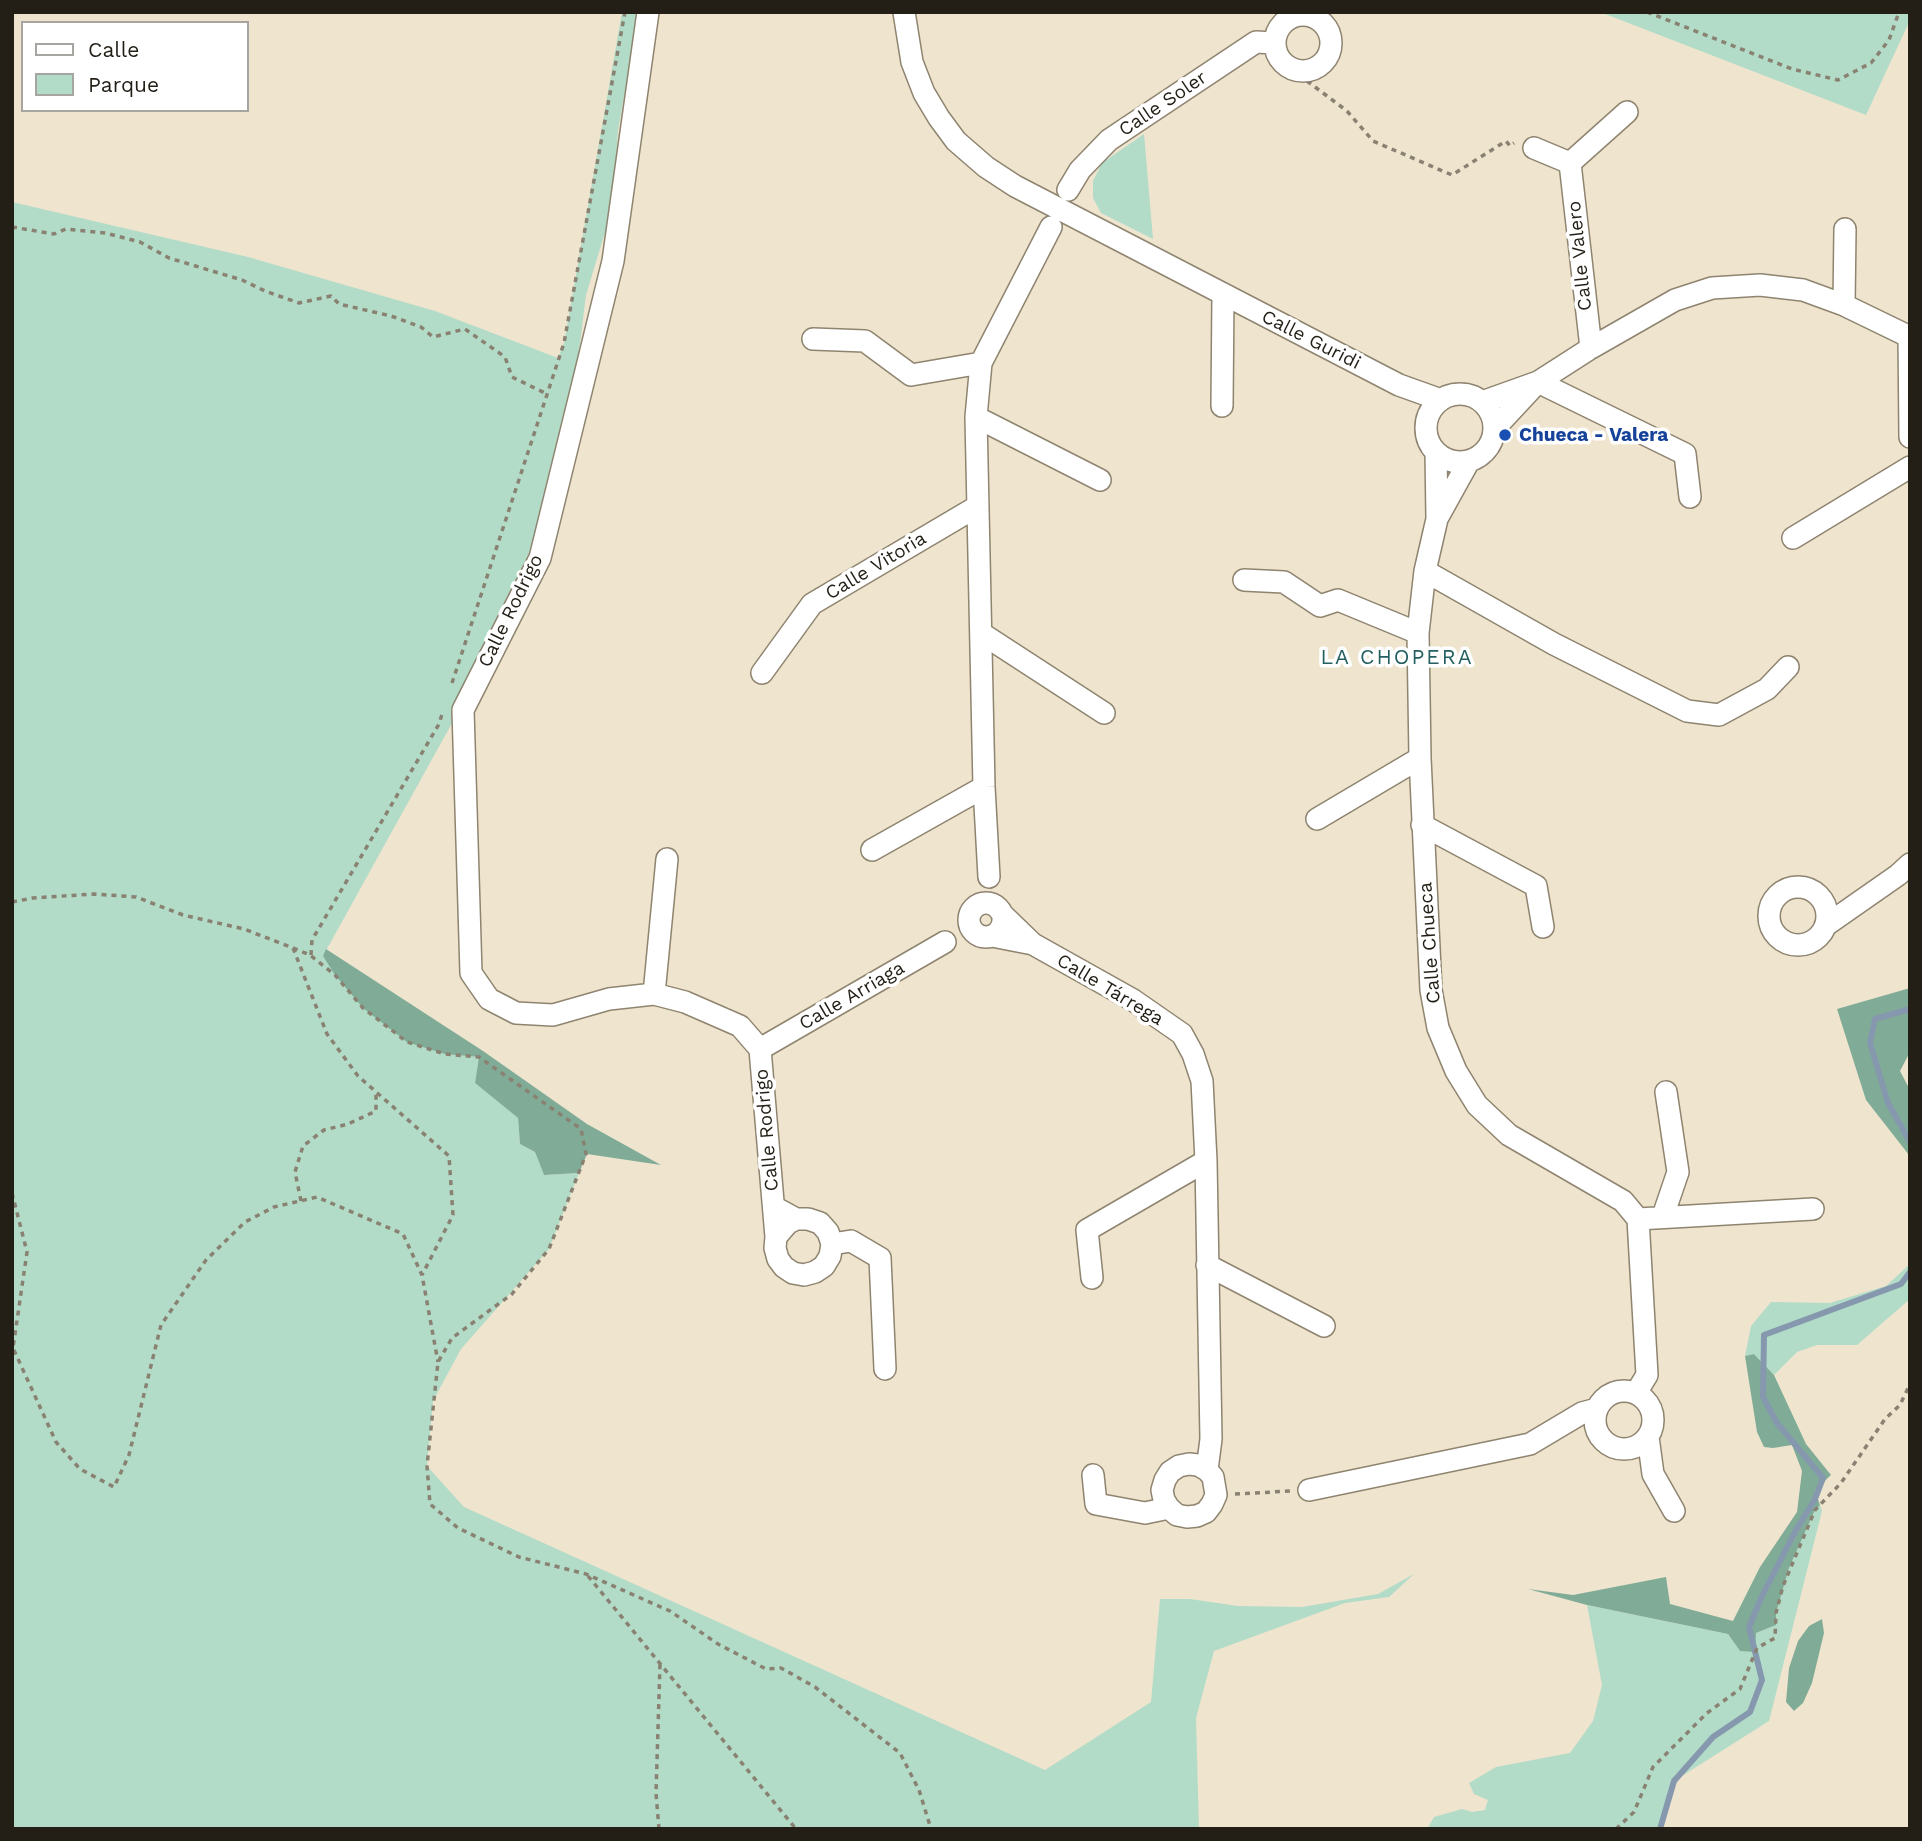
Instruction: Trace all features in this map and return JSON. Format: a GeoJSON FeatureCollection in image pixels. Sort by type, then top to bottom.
{"type":"FeatureCollection","features":[{"type":"Feature","properties":{"kind":"street","name":"Calle Rodrigo"},"geometry":{"type":"LineString","coordinates":[[648,12],[613,261],[540,558],[463,710],[471,973],[489,999],[516,1013],[552,1015],[610,999],[654,994],[685,1002],[740,1026],[760,1049],[778,1259],[793,1273],[804,1275],[824,1266],[830,1256],[832,1244],[828,1232],[820,1223],[796,1219],[774,1207]]}},
{"type":"Feature","properties":{"kind":"street","name":"Calle Guridi"},"geometry":{"type":"LineString","coordinates":[[904,12],[912,62],[924,93],[956,141],[986,167],[1015,186],[1399,385],[1441,400]]}},
{"type":"Feature","properties":{"kind":"street"},"geometry":{"type":"LineString","coordinates":[[1297,14],[1317,18],[1326,25],[1331,34],[1329,56],[1322,65],[1302,72],[1282,63],[1276,54],[1274,43],[1276,32],[1282,23],[1297,14]]}},
{"type":"Feature","properties":{"kind":"street","name":"Calle Soler"},"geometry":{"type":"LineString","coordinates":[[1068,190],[1080,170],[1109,140],[1256,42],[1274,43]]}},
{"type":"Feature","properties":{"kind":"street"},"geometry":{"type":"LineString","coordinates":[[1534,148],[1570,163],[1627,112]]}},
{"type":"Feature","properties":{"kind":"street","name":"Calle Valero"},"geometry":{"type":"LineString","coordinates":[[1570,163],[1591,348]]}},
{"type":"Feature","properties":{"kind":"street"},"geometry":{"type":"LineString","coordinates":[[1068,190],[1079,201],[1079,217],[1067,228],[1051,227],[1042,218],[1043,199],[1049,192],[1068,190]]}},
{"type":"Feature","properties":{"kind":"street"},"geometry":{"type":"LineString","coordinates":[[989,877],[972,911],[972,928],[986,936],[1002,928],[1001,912],[989,877],[984,787],[976,417],[981,363],[1051,227]]}},
{"type":"Feature","properties":{"kind":"street"},"geometry":{"type":"LineString","coordinates":[[1844,305],[1845,229]]}},
{"type":"Feature","properties":{"kind":"street"},"geometry":{"type":"LineString","coordinates":[[1482,402],[1538,382],[1675,300],[1712,288],[1760,285],[1803,290],[1844,305],[1909,337],[1910,437]]}},
{"type":"Feature","properties":{"kind":"street"},"geometry":{"type":"LineString","coordinates":[[1222,406],[1223,294]]}},
{"type":"Feature","properties":{"kind":"street"},"geometry":{"type":"LineString","coordinates":[[813,339],[865,341],[911,375],[981,363]]}},
{"type":"Feature","properties":{"kind":"street"},"geometry":{"type":"LineString","coordinates":[[1494,429],[1489,410],[1482,402],[1466,395],[1449,396],[1441,400],[1429,416],[1426,426],[1427,435],[1436,452],[1446,459],[1469,461],[1487,449],[1494,429],[1538,382]]}},
{"type":"Feature","properties":{"kind":"street"},"geometry":{"type":"LineString","coordinates":[[1538,382],[1685,454],[1690,497]]}},
{"type":"Feature","properties":{"kind":"street","name":"Calle Guridi"},"geometry":{"type":"LineString","coordinates":[[1399,385],[1426,426]]}},
{"type":"Feature","properties":{"kind":"street"},"geometry":{"type":"LineString","coordinates":[[976,417],[1100,480]]}},
{"type":"Feature","properties":{"kind":"street","name":"Calle Chueca"},"geometry":{"type":"LineString","coordinates":[[1436,452],[1437,519],[1425,571],[1418,633],[1422,825],[1431,989],[1438,1028],[1456,1071],[1477,1105],[1509,1135],[1623,1200],[1638,1219]]}},
{"type":"Feature","properties":{"kind":"street","name":"Calle Chueca"},"geometry":{"type":"LineString","coordinates":[[1437,519],[1469,461]]}},
{"type":"Feature","properties":{"kind":"street"},"geometry":{"type":"LineString","coordinates":[[1793,538],[1910,467]]}},
{"type":"Feature","properties":{"kind":"street","name":"Calle Vitoria"},"geometry":{"type":"LineString","coordinates":[[762,673],[812,604],[978,506]]}},
{"type":"Feature","properties":{"kind":"street"},"geometry":{"type":"LineString","coordinates":[[1425,571],[1554,644],[1687,711],[1719,715],[1767,689],[1788,667]]}},
{"type":"Feature","properties":{"kind":"street"},"geometry":{"type":"LineString","coordinates":[[1244,579],[1284,582],[1320,606],[1338,600],[1418,633]]}},
{"type":"Feature","properties":{"kind":"street"},"geometry":{"type":"LineString","coordinates":[[981,633],[1104,713]]}},
{"type":"Feature","properties":{"kind":"street"},"geometry":{"type":"LineString","coordinates":[[1317,820],[1420,758]]}},
{"type":"Feature","properties":{"kind":"street"},"geometry":{"type":"LineString","coordinates":[[872,850],[984,787]]}},
{"type":"Feature","properties":{"kind":"street"},"geometry":{"type":"LineString","coordinates":[[1422,825],[1536,886],[1543,927]]}},
{"type":"Feature","properties":{"kind":"street"},"geometry":{"type":"LineString","coordinates":[[654,994],[667,859]]}},
{"type":"Feature","properties":{"kind":"street"},"geometry":{"type":"LineString","coordinates":[[1825,926],[1910,864]]}},
{"type":"Feature","properties":{"kind":"street"},"geometry":{"type":"LineString","coordinates":[[972,911],[986,903],[1001,912]]}},
{"type":"Feature","properties":{"kind":"street","name":"Calle Arriaga"},"geometry":{"type":"LineString","coordinates":[[760,1049],[945,942],[972,911]]}},
{"type":"Feature","properties":{"kind":"street","name":"Calle Tárrega"},"geometry":{"type":"LineString","coordinates":[[1001,912],[1032,944],[1133,1000],[1182,1034],[1194,1054],[1202,1081],[1206,1161],[1211,1439],[1207,1470],[1213,1478],[1216,1495]]}},
{"type":"Feature","properties":{"kind":"street","name":"Calle Arriaga"},"geometry":{"type":"LineString","coordinates":[[945,942],[986,936]]}},
{"type":"Feature","properties":{"kind":"street","name":"Calle Tárrega"},"geometry":{"type":"LineString","coordinates":[[986,936],[1032,944]]}},
{"type":"Feature","properties":{"kind":"street"},"geometry":{"type":"LineString","coordinates":[[1663,1216],[1678,1172],[1666,1092]]}},
{"type":"Feature","properties":{"kind":"street"},"geometry":{"type":"LineString","coordinates":[[1092,1278],[1087,1230],[1206,1161]]}},
{"type":"Feature","properties":{"kind":"street"},"geometry":{"type":"LineString","coordinates":[[1636,1393],[1647,1375],[1638,1219],[1813,1209]]}},
{"type":"Feature","properties":{"kind":"street"},"geometry":{"type":"LineString","coordinates":[[776,1237],[788,1223],[796,1219]]}},
{"type":"Feature","properties":{"kind":"street"},"geometry":{"type":"LineString","coordinates":[[832,1244],[851,1241],[880,1258],[885,1369]]}},
{"type":"Feature","properties":{"kind":"street"},"geometry":{"type":"LineString","coordinates":[[1208,1265],[1324,1326]]}},
{"type":"Feature","properties":{"kind":"street"},"geometry":{"type":"LineString","coordinates":[[1648,1437],[1630,1448],[1620,1449],[1610,1445],[1596,1429],[1597,1409],[1604,1399],[1613,1393],[1624,1391],[1636,1393],[1650,1407],[1653,1417],[1648,1437],[1653,1474],[1674,1511]]}},
{"type":"Feature","properties":{"kind":"street"},"geometry":{"type":"LineString","coordinates":[[1309,1490],[1530,1444],[1582,1413],[1597,1409]]}},
{"type":"Feature","properties":{"kind":"street"},"geometry":{"type":"LineString","coordinates":[[1207,1470],[1189,1464],[1170,1472],[1162,1490],[1164,1500],[1177,1515],[1187,1517],[1206,1512],[1216,1495]]}},
{"type":"Feature","properties":{"kind":"street"},"geometry":{"type":"LineString","coordinates":[[1093,1475],[1096,1504],[1145,1513],[1169,1508]]}},
{"type":"Feature","properties":{"kind":"path"},"geometry":{"type":"LineString","coordinates":[[452,684],[564,343],[625,12]]}},
{"type":"Feature","properties":{"kind":"path"},"geometry":{"type":"LineString","coordinates":[[1647,12],[1792,69],[1838,80],[1871,63],[1889,40],[1899,12]]}},
{"type":"Feature","properties":{"kind":"path"},"geometry":{"type":"LineString","coordinates":[[1291,69],[1348,111],[1373,141],[1452,175],[1506,141],[1510,146],[1517,142],[1534,148]]}},
{"type":"Feature","properties":{"kind":"path"},"geometry":{"type":"LineString","coordinates":[[12,227],[54,234],[66,229],[106,233],[141,242],[169,258],[242,280],[299,303],[331,296],[339,304],[391,316],[421,327],[433,337],[465,329],[505,357],[512,377],[547,394]]}},
{"type":"Feature","properties":{"kind":"path"},"geometry":{"type":"LineString","coordinates":[[310,955],[312,940],[439,724],[443,711]]}},
{"type":"Feature","properties":{"kind":"path"},"geometry":{"type":"LineString","coordinates":[[12,902],[94,894],[136,897],[183,915],[244,929],[293,948],[310,955],[335,975],[363,1008],[407,1042],[445,1054],[479,1057],[581,1129],[586,1154],[549,1249],[512,1294],[452,1338],[438,1362]]}},
{"type":"Feature","properties":{"kind":"path"},"geometry":{"type":"LineString","coordinates":[[293,948],[327,1034],[358,1076],[449,1156],[453,1214],[422,1275]]}},
{"type":"Feature","properties":{"kind":"path"},"geometry":{"type":"LineString","coordinates":[[301,1201],[295,1172],[303,1146],[324,1130],[348,1124],[376,1111],[376,1092]]}},
{"type":"Feature","properties":{"kind":"path"},"geometry":{"type":"LineString","coordinates":[[12,1193],[27,1252],[13,1348],[56,1443],[80,1469],[114,1487],[129,1455],[161,1325],[206,1260],[245,1222],[274,1208],[317,1197],[403,1234],[422,1275],[438,1362],[426,1466],[430,1504],[458,1528],[519,1557],[586,1574],[670,1611],[718,1644],[766,1669],[781,1668],[816,1687],[901,1753],[919,1790],[932,1829]]}},
{"type":"Feature","properties":{"kind":"path"},"geometry":{"type":"LineString","coordinates":[[1617,1828],[1633,1812],[1653,1767],[1707,1713],[1740,1689],[1757,1648],[1775,1638],[1776,1613],[1783,1586],[1815,1510],[1841,1483],[1885,1419],[1900,1405],[1910,1384]]}},
{"type":"Feature","properties":{"kind":"path"},"geometry":{"type":"LineString","coordinates":[[1216,1495],[1309,1490]]}},
{"type":"Feature","properties":{"kind":"path"},"geometry":{"type":"LineString","coordinates":[[586,1574],[796,1829]]}},
{"type":"Feature","properties":{"kind":"path"},"geometry":{"type":"LineString","coordinates":[[659,1829],[656,1793],[660,1664]]}},
{"type":"Feature","properties":{"kind":"green space"},"geometry":{"type":"Polygon","coordinates":[[[622,12],[639,12],[618,130],[613,206],[586,295],[575,384],[528,557],[451,725],[323,956],[445,1054],[479,1057],[475,1083],[518,1118],[520,1144],[535,1152],[544,1175],[579,1173],[549,1249],[461,1349],[433,1401],[427,1466],[464,1507],[1045,1770],[1151,1702],[1160,1599],[1190,1599],[1238,1606],[1302,1607],[1378,1594],[1414,1574],[1389,1597],[1345,1603],[1214,1651],[1196,1718],[1199,1829],[12,1829],[12,202],[248,257],[435,311],[558,358],[564,343],[622,12]]]}},
{"type":"Feature","properties":{"kind":"green space"},"geometry":{"type":"Polygon","coordinates":[[[1600,12],[1910,12],[1910,20],[1866,115],[1600,12]]]}},
{"type":"Feature","properties":{"kind":"green space"},"geometry":{"type":"Polygon","coordinates":[[[1144,134],[1153,239],[1101,213],[1093,198],[1093,181],[1102,163],[1144,134]]]}},
{"type":"Feature","properties":{"kind":"green space"},"geometry":{"type":"Polygon","coordinates":[[[326,949],[483,1051],[587,1124],[661,1165],[587,1154],[579,1173],[544,1175],[535,1152],[520,1144],[518,1118],[475,1083],[479,1057],[445,1054],[407,1042],[363,1008],[323,956],[326,949]]]}},
{"type":"Feature","properties":{"kind":"green space"},"geometry":{"type":"Polygon","coordinates":[[[1910,988],[1910,1052],[1900,1071],[1910,1090],[1909,1155],[1866,1100],[1837,1009],[1910,988]]]}},
{"type":"Feature","properties":{"kind":"green space"},"geometry":{"type":"Polygon","coordinates":[[[1910,1264],[1910,1299],[1857,1345],[1817,1345],[1797,1352],[1774,1375],[1754,1354],[1745,1356],[1751,1326],[1771,1302],[1830,1303],[1886,1286],[1910,1264]]]}},
{"type":"Feature","properties":{"kind":"green space"},"geometry":{"type":"Polygon","coordinates":[[[1754,1354],[1774,1375],[1806,1444],[1831,1475],[1815,1490],[1820,1505],[1815,1510],[1789,1568],[1776,1613],[1776,1625],[1756,1633],[1755,1652],[1740,1651],[1728,1634],[1587,1605],[1528,1589],[1573,1595],[1666,1577],[1670,1604],[1733,1621],[1760,1567],[1797,1512],[1802,1471],[1792,1445],[1764,1447],[1757,1432],[1745,1356],[1754,1354]]]}},
{"type":"Feature","properties":{"kind":"green space"},"geometry":{"type":"Polygon","coordinates":[[[1820,1505],[1822,1511],[1769,1721],[1674,1781],[1662,1829],[1427,1829],[1434,1817],[1462,1809],[1472,1812],[1485,1810],[1488,1800],[1474,1794],[1469,1783],[1496,1767],[1570,1753],[1593,1721],[1602,1685],[1587,1605],[1728,1634],[1740,1651],[1756,1633],[1776,1625],[1776,1613],[1789,1568],[1815,1510],[1820,1505]]]}},
{"type":"Feature","properties":{"kind":"green space"},"geometry":{"type":"Polygon","coordinates":[[[1822,1619],[1824,1633],[1812,1683],[1803,1703],[1794,1711],[1786,1702],[1789,1668],[1798,1641],[1809,1626],[1822,1619]]]}},
{"type":"Feature","properties":{"kind":"waterway"},"geometry":{"type":"LineString","coordinates":[[1910,1009],[1875,1019],[1870,1043],[1888,1103],[1910,1142]]}},
{"type":"Feature","properties":{"kind":"waterway"},"geometry":{"type":"LineString","coordinates":[[1660,1829],[1674,1781],[1713,1737],[1750,1712],[1762,1680],[1749,1627],[1796,1530],[1815,1499],[1823,1478],[1777,1423],[1763,1397],[1764,1335],[1901,1284],[1910,1272]]}},
{"type":"Feature","properties":{"kind":"place","name":"Chueca - Valera"},"geometry":{"type":"Point","coordinates":[1505,435]}},
{"type":"Feature","properties":{"kind":"district","name":"LA CHOPERA"},"geometry":{"type":"Point","coordinates":[1397,658]}}]}
